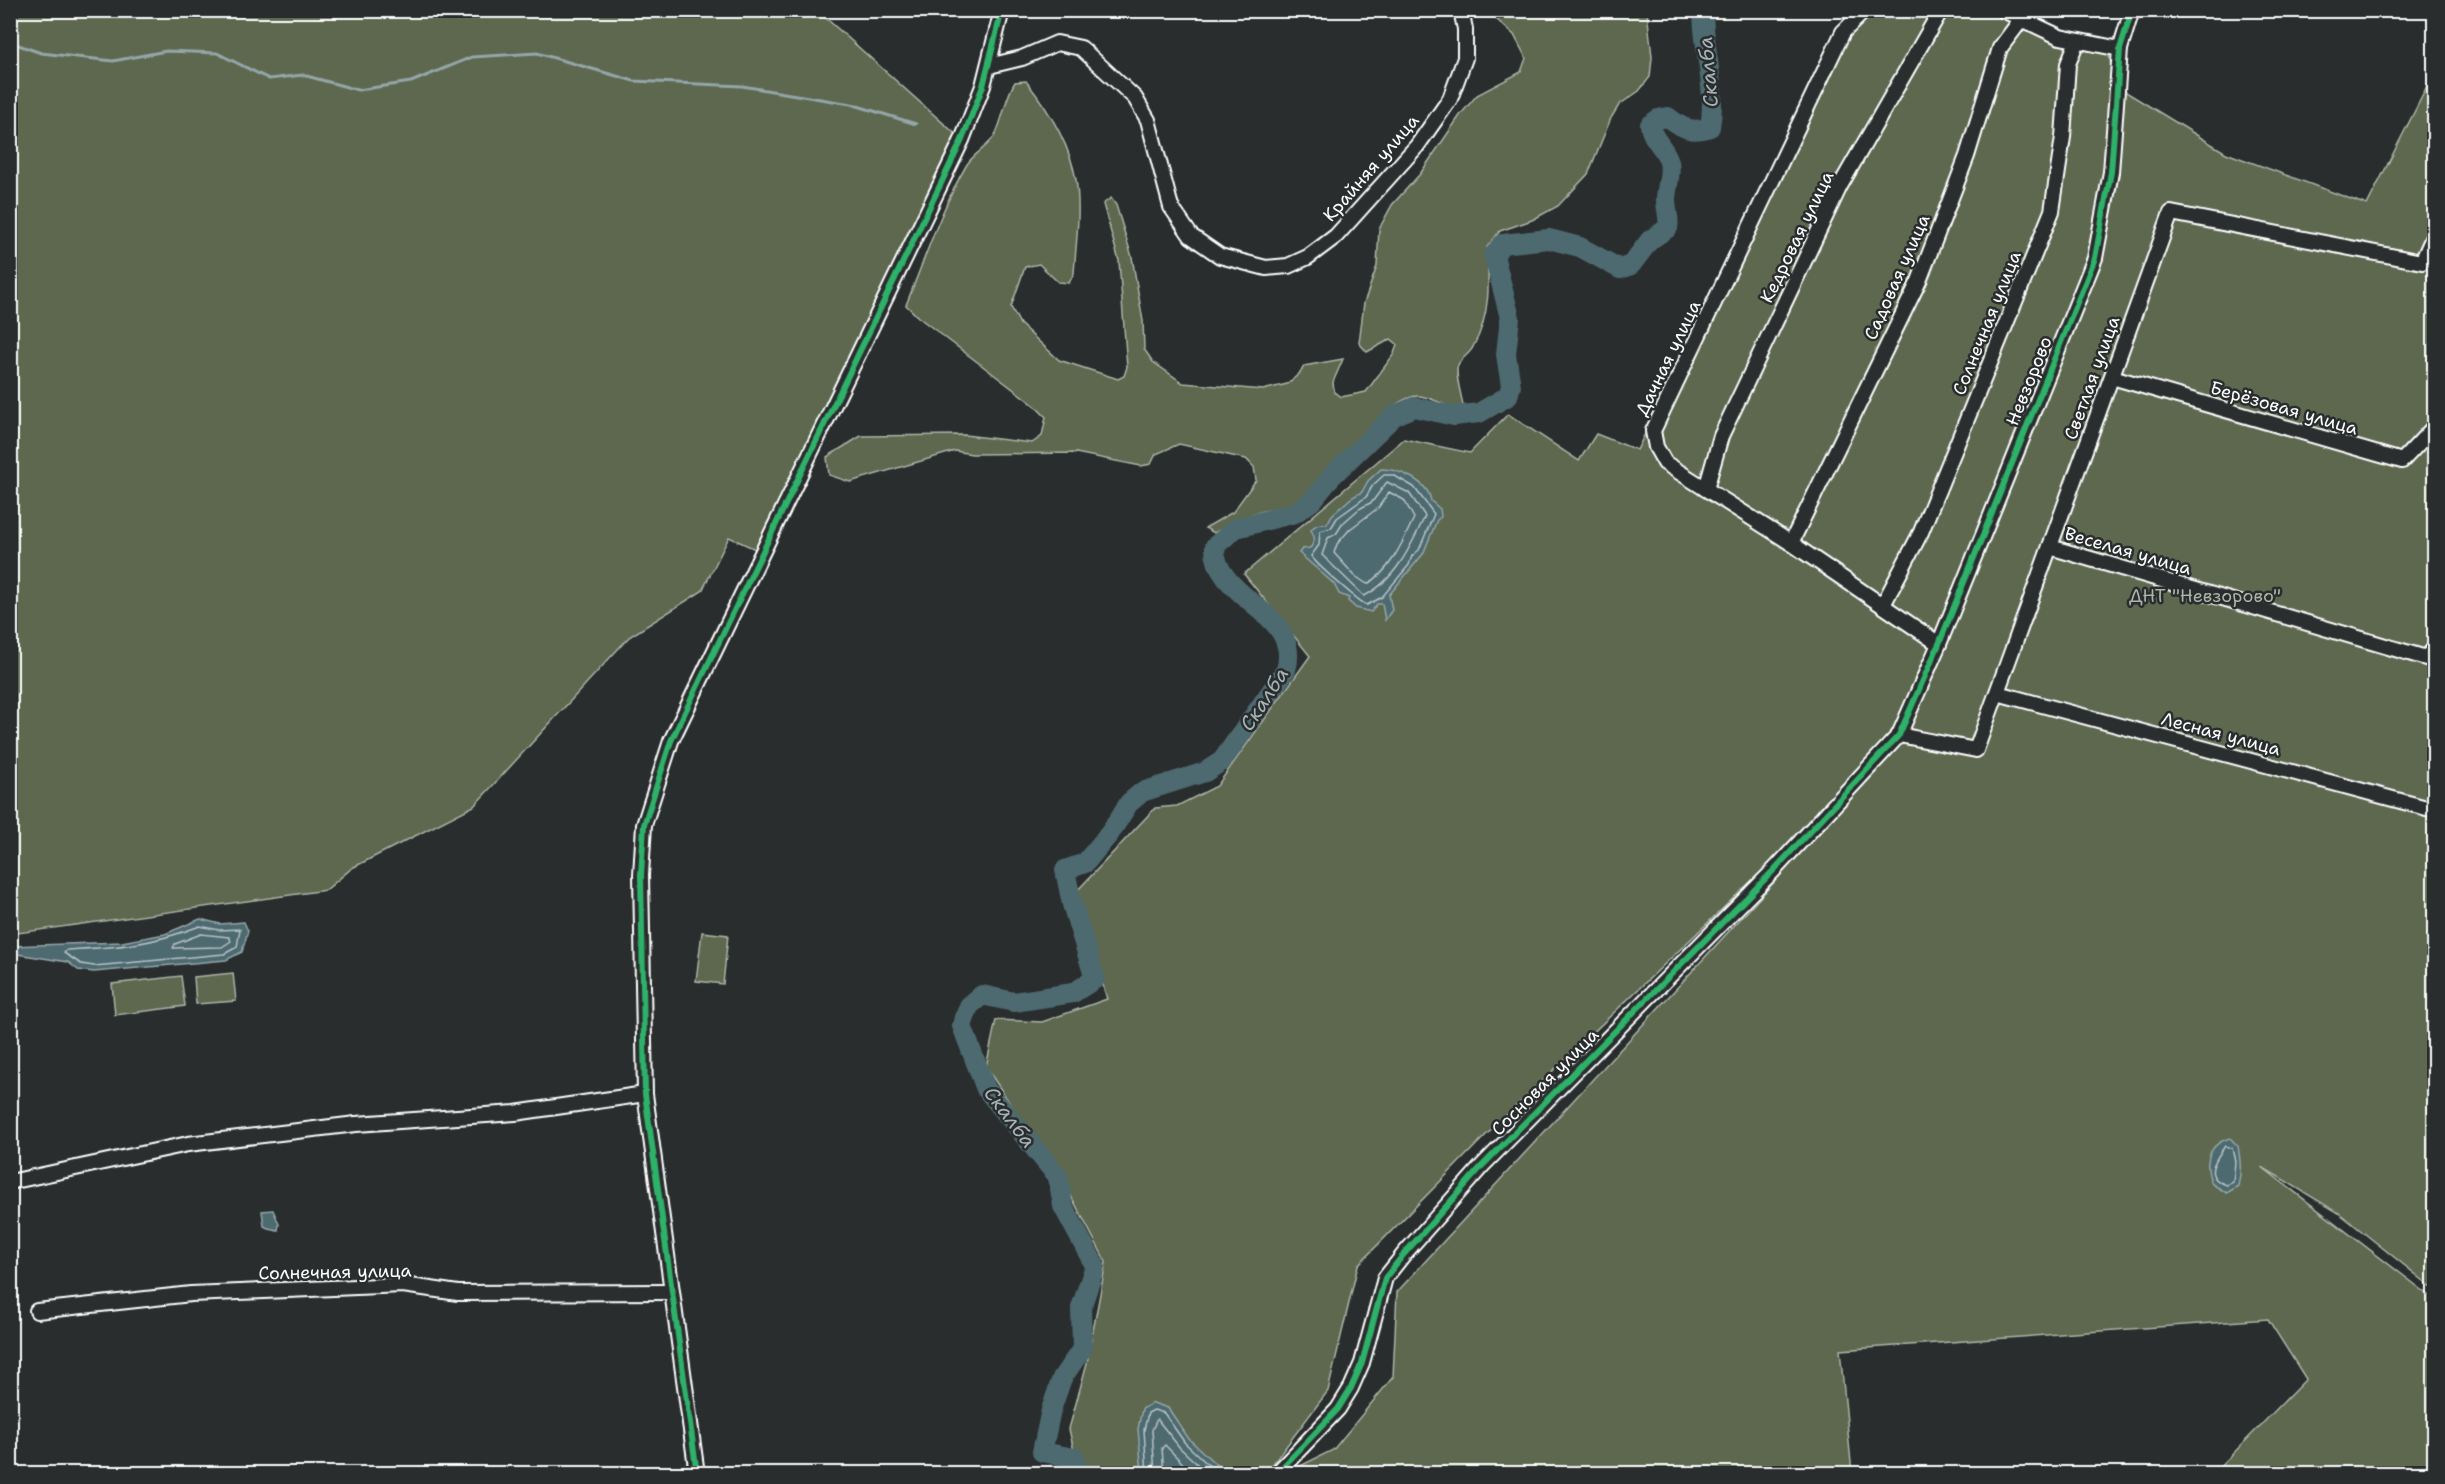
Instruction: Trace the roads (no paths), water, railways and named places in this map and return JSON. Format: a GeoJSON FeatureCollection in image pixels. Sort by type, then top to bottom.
{"type":"FeatureCollection","features":[{"type":"Feature","properties":{"kind":"street"},"geometry":{"type":"LineString","coordinates":[[697,1473],[670,1292],[645,1094],[640,875],[644,825],[671,741],[924,223],[962,140],[989,66],[1002,10]]}},
{"type":"Feature","properties":{"kind":"street","name":"Крайняя улица"},"geometry":{"type":"LineString","coordinates":[[989,66],[1022,58],[1058,43],[1081,48],[1135,98],[1154,138],[1171,207],[1191,236],[1220,256],[1266,268],[1288,266],[1308,257],[1336,236],[1417,146],[1450,99],[1465,58],[1465,29],[1461,10]]}},
{"type":"Feature","properties":{"kind":"street","name":"Дачная улица"},"geometry":{"type":"LineString","coordinates":[[1865,10],[1844,32],[1653,431],[1656,447],[1665,463],[1791,543],[1939,644]]}},
{"type":"Feature","properties":{"kind":"street","name":"Кедровая улица"},"geometry":{"type":"LineString","coordinates":[[1706,489],[1721,436],[1840,186],[1941,10]]}},
{"type":"Feature","properties":{"kind":"street"},"geometry":{"type":"LineString","coordinates":[[2003,10],[2060,37],[2120,49]]}},
{"type":"Feature","properties":{"kind":"street","name":"Невзорово"},"geometry":{"type":"LineString","coordinates":[[1895,741],[1939,644],[2095,258],[2110,172],[2120,49],[2132,10]]}},
{"type":"Feature","properties":{"kind":"street","name":"Садовая улица"},"geometry":{"type":"LineString","coordinates":[[1791,543],[1919,280],[1967,156],[2000,48],[2021,20]]}},
{"type":"Feature","properties":{"kind":"street","name":"Солнечная улица"},"geometry":{"type":"LineString","coordinates":[[1883,605],[1921,532],[2052,211],[2063,136],[2068,64],[2077,41]]}},
{"type":"Feature","properties":{"kind":"street","name":"Светлая улица"},"geometry":{"type":"LineString","coordinates":[[1895,741],[1976,750],[2171,213],[2422,262],[2434,235]]}},
{"type":"Feature","properties":{"kind":"street","name":"Берёзовая улица"},"geometry":{"type":"LineString","coordinates":[[2112,377],[2402,461],[2434,427]]}},
{"type":"Feature","properties":{"kind":"street","name":"Веселая улица"},"geometry":{"type":"LineString","coordinates":[[2050,547],[2426,658],[2434,649]]}},
{"type":"Feature","properties":{"kind":"street","name":"Лесная улица"},"geometry":{"type":"LineString","coordinates":[[1997,693],[2434,810]]}},
{"type":"Feature","properties":{"kind":"street","name":"Сосновая улица"},"geometry":{"type":"LineString","coordinates":[[1276,1473],[1338,1409],[1347,1395],[1362,1363],[1385,1278],[1404,1254],[1482,1166],[1774,870],[1895,741]]}},
{"type":"Feature","properties":{"kind":"street"},"geometry":{"type":"LineString","coordinates":[[10,1182],[188,1144],[356,1124],[515,1113],[645,1094]]}},
{"type":"Feature","properties":{"kind":"street","name":"Солнечная улица"},"geometry":{"type":"LineString","coordinates":[[37,1311],[190,1294],[403,1285],[458,1293],[670,1292]]}},
{"type":"Feature","properties":{"kind":"water"},"geometry":{"type":"Polygon","coordinates":[[[1381,469],[1396,471],[1419,482],[1429,494],[1431,501],[1440,509],[1441,517],[1437,520],[1423,554],[1389,595],[1392,610],[1385,620],[1382,604],[1377,604],[1371,612],[1356,608],[1348,601],[1349,598],[1339,594],[1334,584],[1299,553],[1302,549],[1310,548],[1313,543],[1314,537],[1311,530],[1318,524],[1327,524],[1332,515],[1351,498],[1362,492],[1368,481],[1381,469]]]}},
{"type":"Feature","properties":{"kind":"water"},"geometry":{"type":"Polygon","coordinates":[[[200,919],[220,924],[244,922],[248,931],[242,952],[226,960],[94,972],[78,970],[68,962],[11,953],[11,946],[122,942],[165,934],[200,919]]]}},
{"type":"Feature","properties":{"kind":"water"},"geometry":{"type":"Polygon","coordinates":[[[2230,1138],[2238,1146],[2240,1170],[2238,1186],[2227,1193],[2212,1184],[2208,1163],[2216,1145],[2230,1138]]]}},
{"type":"Feature","properties":{"kind":"water"},"geometry":{"type":"Polygon","coordinates":[[[273,1210],[279,1224],[278,1230],[264,1226],[262,1211],[273,1210]]]}},
{"type":"Feature","properties":{"kind":"water"},"geometry":{"type":"Polygon","coordinates":[[[1153,1403],[1168,1408],[1189,1439],[1225,1473],[1142,1473],[1138,1429],[1142,1409],[1153,1403]]]}},
{"type":"Feature","properties":{"kind":"waterway","name":"Скалба"},"geometry":{"type":"LineString","coordinates":[[1077,1474],[1075,1458],[1042,1452],[1051,1410],[1062,1378],[1082,1349],[1081,1308],[1095,1266],[1063,1206],[1058,1177],[986,1089],[962,1026],[969,1006],[982,995],[1014,1002],[1073,993],[1095,979],[1072,904],[1065,870],[1085,863],[1110,833],[1129,803],[1142,792],[1205,772],[1222,761],[1286,670],[1288,650],[1282,633],[1228,580],[1218,564],[1215,546],[1236,528],[1295,513],[1312,501],[1333,475],[1395,415],[1414,407],[1454,416],[1479,413],[1508,396],[1511,386],[1506,354],[1510,318],[1494,255],[1502,244],[1549,239],[1580,247],[1620,269],[1631,265],[1650,240],[1668,228],[1666,200],[1669,162],[1653,135],[1650,125],[1658,119],[1668,117],[1688,129],[1698,130],[1710,127],[1712,99],[1703,10]]}},
{"type":"Feature","properties":{"kind":"waterway"},"geometry":{"type":"LineString","coordinates":[[10,42],[41,53],[113,61],[166,51],[217,53],[269,79],[303,75],[358,90],[411,82],[472,57],[537,53],[634,81],[742,86],[851,104],[916,124]]}},
{"type":"Feature","properties":{"kind":"park label","name":"ДНТ \"Невзорово\""},"geometry":{"type":"Point","coordinates":[2205,596]}}]}
